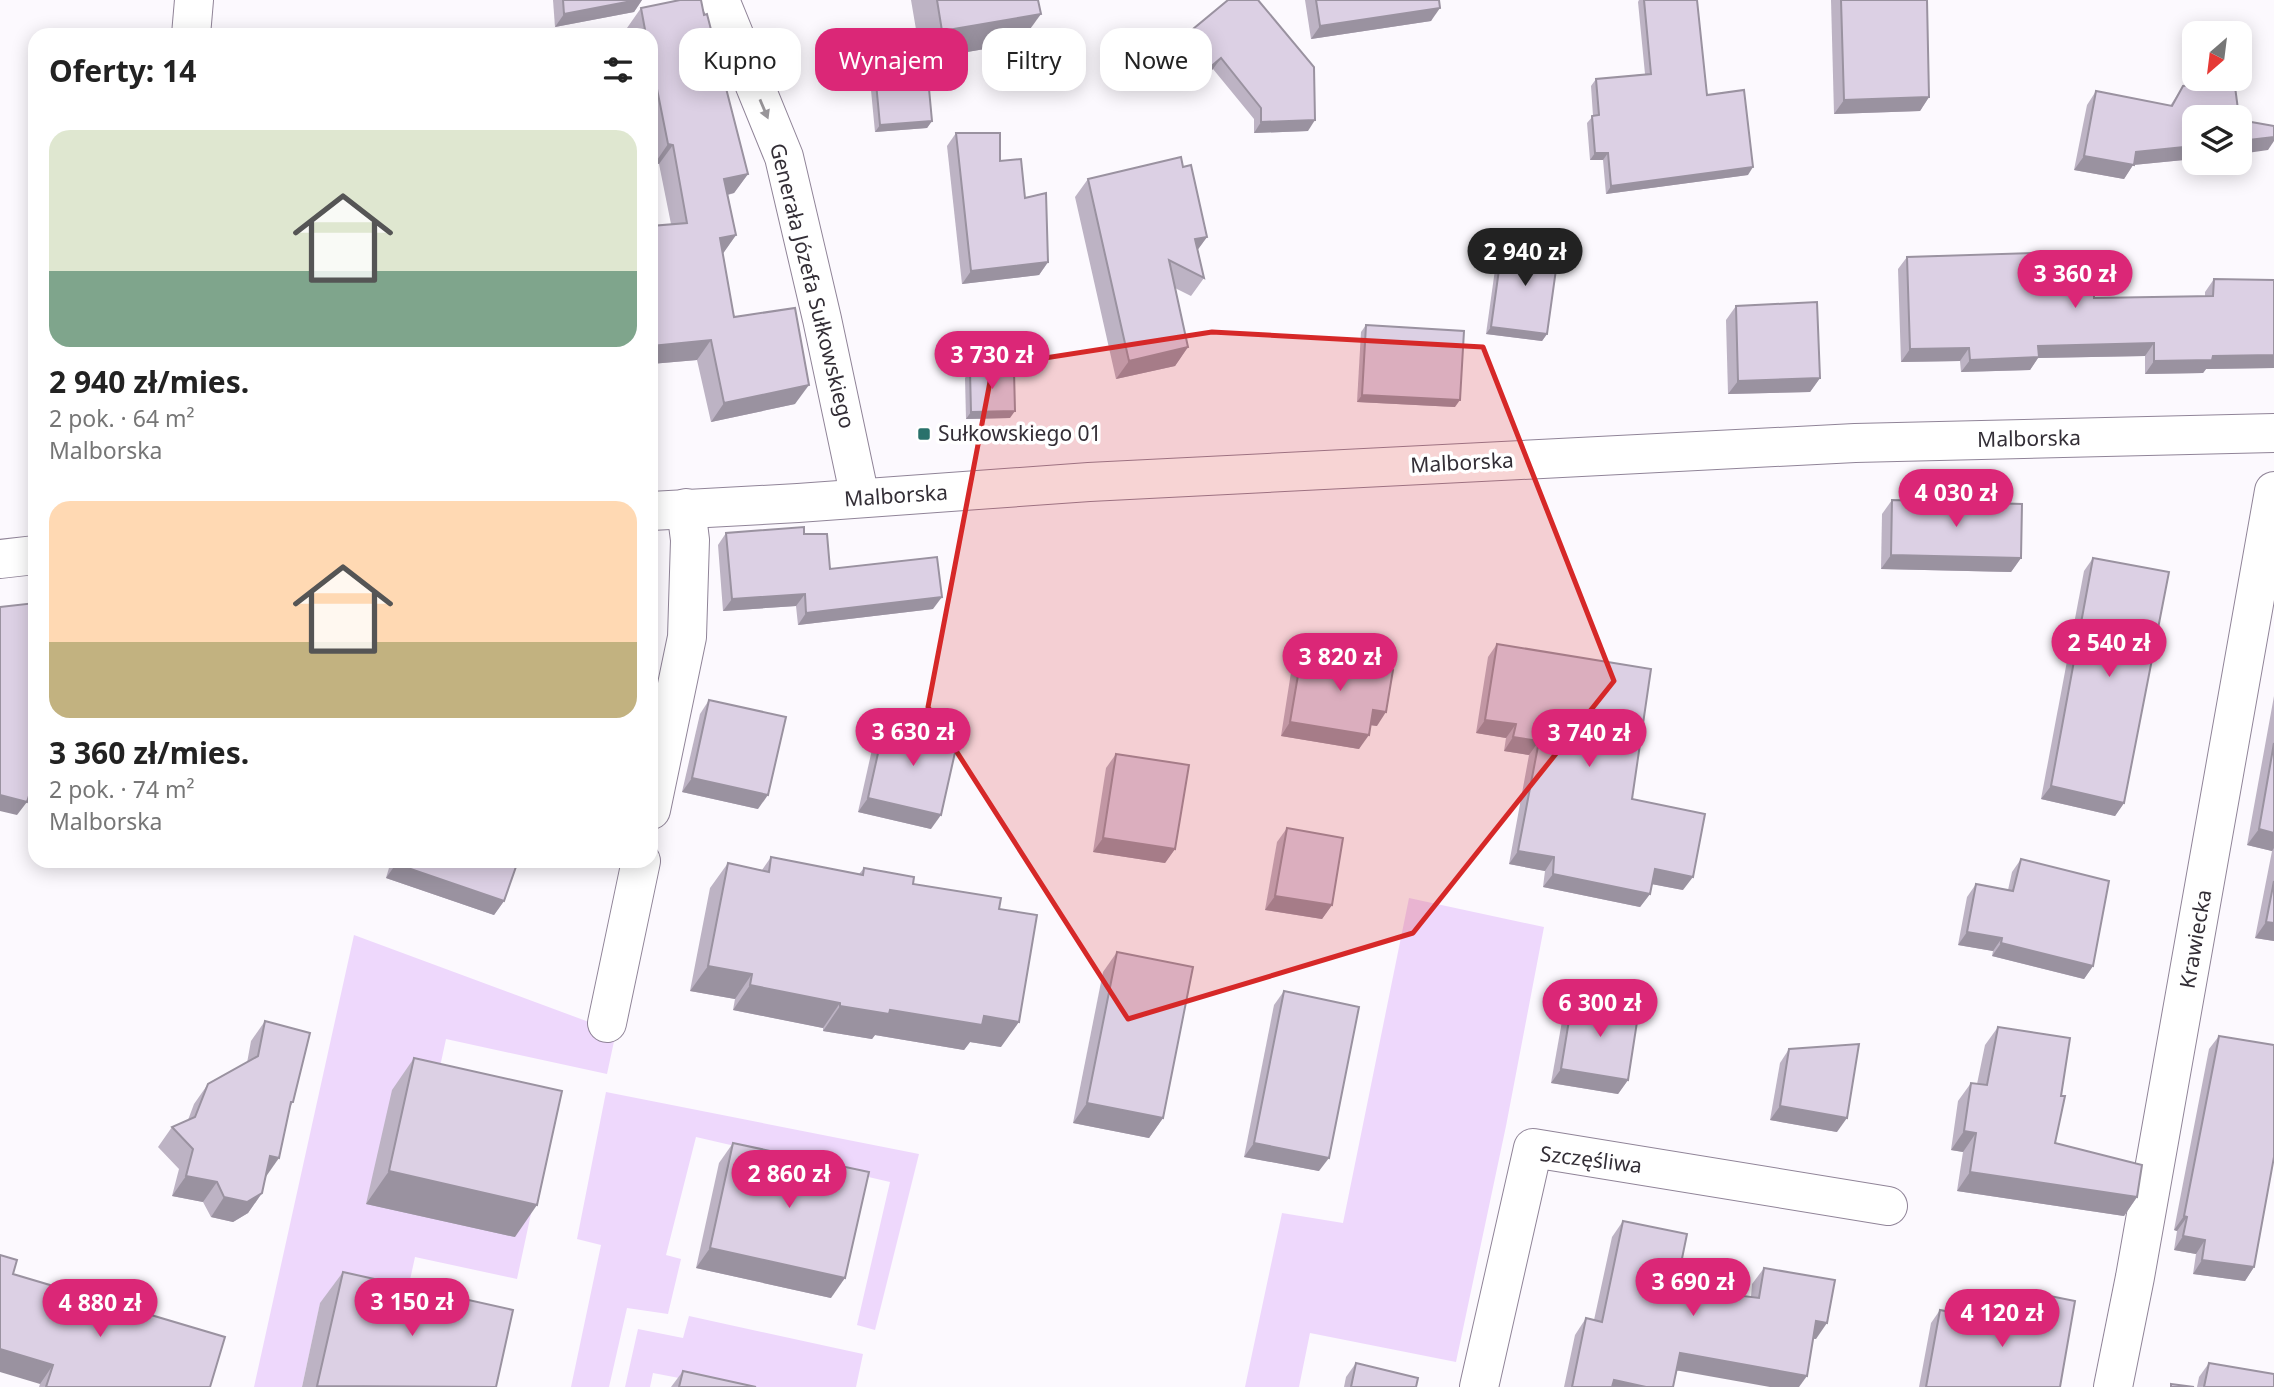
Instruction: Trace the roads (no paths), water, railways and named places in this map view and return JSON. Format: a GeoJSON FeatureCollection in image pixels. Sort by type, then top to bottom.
{"type":"FeatureCollection","features":[{"type":"Feature","properties":{"kind":"street"},"geometry":{"type":"LineString","coordinates":[[192,28],[194,0]]}},
{"type":"Feature","properties":{"kind":"street","name":"Generała Józefa Sułkowskiego"},"geometry":{"type":"LineString","coordinates":[[720,0],[784,157],[825,331],[860,498]]}},
{"type":"Feature","properties":{"kind":"street","name":"Malborska"},"geometry":{"type":"LineString","coordinates":[[668,510],[1089,482],[1855,443],[2274,433]]}},
{"type":"Feature","properties":{"kind":"street","name":"Krawiecka"},"geometry":{"type":"LineString","coordinates":[[2113,1387],[2140,1250],[2274,491]]}},
{"type":"Feature","properties":{"kind":"street"},"geometry":{"type":"LineString","coordinates":[[658,776],[687,637],[690,540],[668,510]]}},
{"type":"Feature","properties":{"kind":"street"},"geometry":{"type":"LineString","coordinates":[[0,559],[28,556]]}},
{"type":"Feature","properties":{"kind":"street"},"geometry":{"type":"LineString","coordinates":[[607,1023],[639,868]]}},
{"type":"Feature","properties":{"kind":"street","name":"Szczęśliwa"},"geometry":{"type":"LineString","coordinates":[[1479,1387],[1533,1148],[1888,1206]]}},
{"type":"Feature","properties":{"kind":"place","name":"Sułkowskiego 01"},"geometry":{"type":"Point","coordinates":[924,434]}}]}
